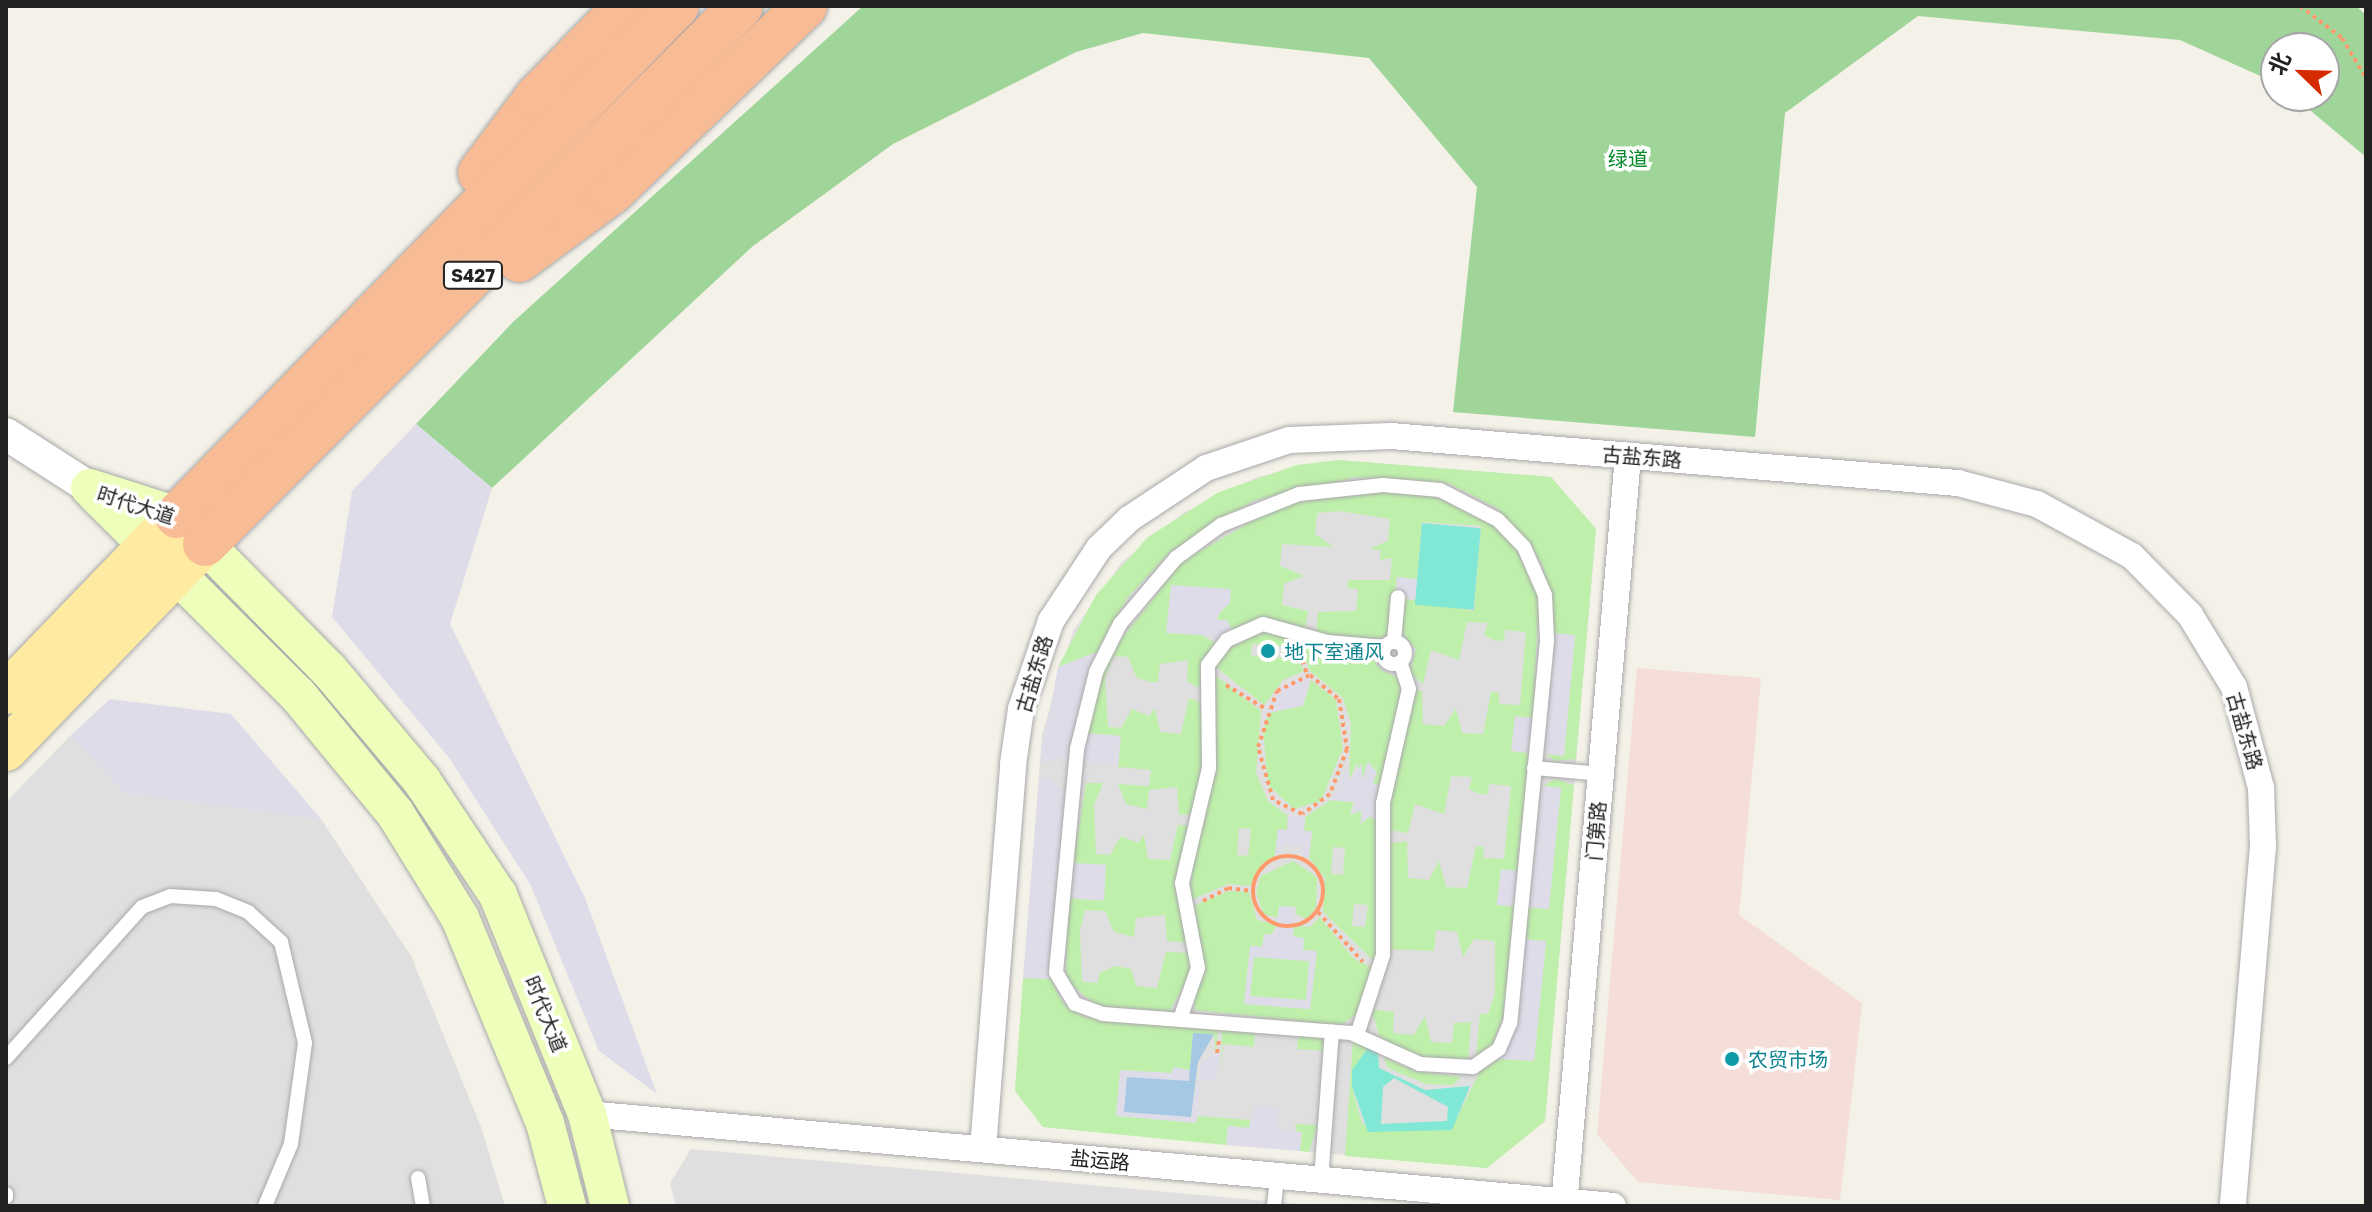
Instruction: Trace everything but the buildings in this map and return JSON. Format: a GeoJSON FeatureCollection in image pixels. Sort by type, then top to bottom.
{"type":"FeatureCollection","features":[{"type":"Feature","properties":{"kind":"highway"},"geometry":{"type":"LineString","coordinates":[[378,308],[537,97],[626,6]]}},
{"type":"Feature","properties":{"kind":"highway","name":"S427"},"geometry":{"type":"LineString","coordinates":[[177,545],[378,308],[677,6]]}},
{"type":"Feature","properties":{"kind":"highway","name":"S427"},"geometry":{"type":"LineString","coordinates":[[177,545],[410,339],[741,6]]}},
{"type":"Feature","properties":{"kind":"highway"},"geometry":{"type":"LineString","coordinates":[[410,339],[612,192],[801,14]]}},
{"type":"Feature","properties":{"kind":"main road","name":"时代大道"},"geometry":{"type":"LineString","coordinates":[[90,488],[177,545],[329,670],[422,781],[498,895],[587,1114],[610,1206]]}},
{"type":"Feature","properties":{"kind":"main road","name":"时代大道"},"geometry":{"type":"LineString","coordinates":[[177,545],[395,813],[460,918],[545,1123],[567,1206]]}},
{"type":"Feature","properties":{"kind":"main road","name":"S427"},"geometry":{"type":"LineString","coordinates":[[6,693],[177,545]]}},
{"type":"Feature","properties":{"kind":"main road","name":"S427"},"geometry":{"type":"LineString","coordinates":[[6,750],[177,545]]}},
{"type":"Feature","properties":{"kind":"street"},"geometry":{"type":"LineString","coordinates":[[6,434],[90,488]]}},
{"type":"Feature","properties":{"kind":"street","name":"古盐东路"},"geometry":{"type":"LineString","coordinates":[[983,1149],[1021,709],[1051,621],[1099,548],[1129,519],[1206,468],[1289,440],[1391,436],[1999,491],[2099,532],[2190,615],[2234,687],[2261,788],[2263,846],[2233,1206]]}},
{"type":"Feature","properties":{"kind":"street","name":"门第路"},"geometry":{"type":"LineString","coordinates":[[1564,1204],[1628,456]]}},
{"type":"Feature","properties":{"kind":"street","name":"盐运路"},"geometry":{"type":"LineString","coordinates":[[587,1114],[1613,1206]]}},
{"type":"Feature","properties":{"kind":"lane"},"geometry":{"type":"LineString","coordinates":[[1349,486],[1440,490],[1498,520],[1524,547],[1545,595],[1534,768],[1510,1023],[1499,1049],[1473,1067],[1420,1064],[1357,1035],[1180,1019],[1088,1011],[1060,986],[1057,957],[1077,749],[1092,683],[1136,600],[1201,537],[1274,501],[1349,486]]}},
{"type":"Feature","properties":{"kind":"lane"},"geometry":{"type":"LineString","coordinates":[[1389,644],[1398,597]]}},
{"type":"Feature","properties":{"kind":"lane"},"geometry":{"type":"LineString","coordinates":[[1180,1019],[1198,968],[1185,905],[1184,866],[1209,768],[1208,665],[1227,640],[1263,624],[1327,642],[1389,644],[1404,648],[1400,662],[1409,689],[1383,803],[1380,967],[1357,1035]]}},
{"type":"Feature","properties":{"kind":"lane"},"geometry":{"type":"LineString","coordinates":[[1534,768],[1601,774]]}},
{"type":"Feature","properties":{"kind":"lane"},"geometry":{"type":"LineString","coordinates":[[6,1058],[142,907],[170,896],[216,899],[248,912],[281,942],[305,1043],[291,1144],[265,1206]]}},
{"type":"Feature","properties":{"kind":"lane"},"geometry":{"type":"LineString","coordinates":[[1321,1180],[1332,1031]]}},
{"type":"Feature","properties":{"kind":"lane"},"geometry":{"type":"LineString","coordinates":[[1274,1206],[1277,1176]]}},
{"type":"Feature","properties":{"kind":"lane"},"geometry":{"type":"LineString","coordinates":[[418,1178],[423,1206]]}},
{"type":"Feature","properties":{"kind":"path"},"geometry":{"type":"LineString","coordinates":[[2300,6],[2342,38],[2366,78]]}},
{"type":"Feature","properties":{"kind":"path"},"geometry":{"type":"LineString","coordinates":[[1208,665],[1266,710]]}},
{"type":"Feature","properties":{"kind":"path"},"geometry":{"type":"LineString","coordinates":[[1301,675],[1319,678],[1339,699],[1348,726],[1345,762],[1330,794],[1308,812],[1282,808],[1264,786],[1258,747],[1266,710],[1284,684],[1301,675]]}},
{"type":"Feature","properties":{"kind":"path"},"geometry":{"type":"LineString","coordinates":[[1300,858],[1320,876],[1318,912],[1309,922],[1262,919],[1253,891],[1267,865],[1300,858]]}},
{"type":"Feature","properties":{"kind":"path"},"geometry":{"type":"LineString","coordinates":[[1185,905],[1228,888],[1253,891]]}},
{"type":"Feature","properties":{"kind":"path"},"geometry":{"type":"LineString","coordinates":[[1318,912],[1340,928],[1358,959],[1380,967]]}},
{"type":"Feature","properties":{"kind":"shaded area"},"geometry":{"type":"Polygon","coordinates":[[[416,424],[492,488],[450,624],[585,898],[657,1094],[599,1051],[530,884],[450,759],[332,617],[352,491],[416,424]]]}},
{"type":"Feature","properties":{"kind":"shaded area"},"geometry":{"type":"Polygon","coordinates":[[[1338,460],[1551,477],[1596,529],[1545,1121],[1487,1168],[1043,1127],[1015,1091],[1042,735],[1073,631],[1122,562],[1183,513],[1257,477],[1338,460]]]}},
{"type":"Feature","properties":{"kind":"shaded area"},"geometry":{"type":"Polygon","coordinates":[[[1422,523],[1481,528],[1474,610],[1415,605],[1422,523]]]}},
{"type":"Feature","properties":{"kind":"shaded area"},"geometry":{"type":"Polygon","coordinates":[[[1397,577],[1417,579],[1415,599],[1395,597],[1397,577]]]}},
{"type":"Feature","properties":{"kind":"shaded area"},"geometry":{"type":"Polygon","coordinates":[[[1171,585],[1231,589],[1230,603],[1213,619],[1227,620],[1233,631],[1217,644],[1213,636],[1166,633],[1171,585]]]}},
{"type":"Feature","properties":{"kind":"shaded area"},"geometry":{"type":"Polygon","coordinates":[[[1386,633],[1403,634],[1415,650],[1412,665],[1398,674],[1382,671],[1373,657],[1386,633]],[[1393,637],[1378,651],[1382,664],[1395,669],[1407,662],[1409,649],[1393,637]]]}},
{"type":"Feature","properties":{"kind":"shaded area"},"geometry":{"type":"Polygon","coordinates":[[[1554,633],[1575,635],[1564,756],[1546,754],[1544,745],[1554,633]]]}},
{"type":"Feature","properties":{"kind":"shaded area"},"geometry":{"type":"Polygon","coordinates":[[[1097,652],[1066,757],[1040,762],[1058,667],[1097,652]]]}},
{"type":"Feature","properties":{"kind":"shaded area"},"geometry":{"type":"Polygon","coordinates":[[[1637,668],[1761,678],[1739,915],[1862,1003],[1840,1200],[1638,1182],[1597,1134],[1637,668]]]}},
{"type":"Feature","properties":{"kind":"shaded area"},"geometry":{"type":"Polygon","coordinates":[[[1310,675],[1303,706],[1265,712],[1284,684],[1310,675]]]}},
{"type":"Feature","properties":{"kind":"shaded area"},"geometry":{"type":"Polygon","coordinates":[[[110,699],[231,714],[321,819],[124,793],[70,736],[110,699]]]}},
{"type":"Feature","properties":{"kind":"shaded area"},"geometry":{"type":"Polygon","coordinates":[[[1515,716],[1533,718],[1529,753],[1511,751],[1515,716]]]}},
{"type":"Feature","properties":{"kind":"shaded area"},"geometry":{"type":"Polygon","coordinates":[[[1086,733],[1121,736],[1118,765],[1083,762],[1086,733]]]}},
{"type":"Feature","properties":{"kind":"shaded area"},"geometry":{"type":"Polygon","coordinates":[[[70,736],[124,793],[321,819],[411,956],[481,1127],[505,1206],[6,1206],[6,802],[70,736]]]}},
{"type":"Feature","properties":{"kind":"shaded area"},"geometry":{"type":"Polygon","coordinates":[[[1368,761],[1377,773],[1373,783],[1381,786],[1378,822],[1370,816],[1360,824],[1363,810],[1350,815],[1358,803],[1331,800],[1348,766],[1350,781],[1362,764],[1362,780],[1368,761]]]}},
{"type":"Feature","properties":{"kind":"shaded area"},"geometry":{"type":"Polygon","coordinates":[[[1046,778],[1065,791],[1051,979],[1023,978],[1039,780],[1046,778]]]}},
{"type":"Feature","properties":{"kind":"shaded area"},"geometry":{"type":"Polygon","coordinates":[[[1543,786],[1561,788],[1549,909],[1528,907],[1543,786]]]}},
{"type":"Feature","properties":{"kind":"shaded area"},"geometry":{"type":"Polygon","coordinates":[[[1288,816],[1305,817],[1304,831],[1312,831],[1309,858],[1301,855],[1301,845],[1286,844],[1275,855],[1278,829],[1287,830],[1288,816]]]}},
{"type":"Feature","properties":{"kind":"shaded area"},"geometry":{"type":"Polygon","coordinates":[[[1073,863],[1106,865],[1104,900],[1071,898],[1073,863]]]}},
{"type":"Feature","properties":{"kind":"shaded area"},"geometry":{"type":"Polygon","coordinates":[[[1501,869],[1517,871],[1512,907],[1497,905],[1501,869]]]}},
{"type":"Feature","properties":{"kind":"shaded area"},"geometry":{"type":"Polygon","coordinates":[[[1279,906],[1296,907],[1293,936],[1304,938],[1303,950],[1317,951],[1310,1009],[1244,1004],[1250,946],[1262,947],[1264,934],[1277,935],[1279,906]],[[1254,957],[1250,996],[1306,1001],[1309,961],[1254,957]]]}},
{"type":"Feature","properties":{"kind":"shaded area"},"geometry":{"type":"Polygon","coordinates":[[[1524,939],[1546,941],[1534,1061],[1500,1059],[1515,1033],[1524,939]]]}},
{"type":"Feature","properties":{"kind":"shaded area"},"geometry":{"type":"Polygon","coordinates":[[[1193,1033],[1214,1034],[1198,1062],[1191,1117],[1124,1112],[1127,1077],[1189,1081],[1193,1033]]]}},
{"type":"Feature","properties":{"kind":"shaded area"},"geometry":{"type":"Polygon","coordinates":[[[1368,1048],[1378,1053],[1379,1068],[1425,1090],[1470,1086],[1452,1130],[1368,1132],[1352,1086],[1352,1070],[1368,1048]],[[1394,1078],[1383,1087],[1381,1124],[1447,1121],[1448,1107],[1394,1078]]]}},
{"type":"Feature","properties":{"kind":"shaded area"},"geometry":{"type":"Polygon","coordinates":[[[1219,1053],[1216,1080],[1200,1079],[1196,1123],[1116,1116],[1120,1070],[1172,1073],[1173,1067],[1190,1070],[1191,1117],[1202,1061],[1219,1053]]]}},
{"type":"Feature","properties":{"kind":"shaded area"},"geometry":{"type":"Polygon","coordinates":[[[1255,1106],[1279,1108],[1278,1130],[1302,1132],[1300,1151],[1226,1145],[1228,1126],[1249,1128],[1255,1106]]]}},
{"type":"Feature","properties":{"kind":"shaded area"},"geometry":{"type":"Polygon","coordinates":[[[691,1149],[1323,1206],[676,1206],[670,1183],[691,1149]]]}},
{"type":"Feature","properties":{"kind":"green space","name":"绿道"},"geometry":{"type":"Polygon","coordinates":[[[863,6],[2356,6],[2366,15],[2366,157],[2312,112],[2340,112],[2340,32],[2260,32],[2260,76],[2180,40],[1918,16],[1785,113],[1755,437],[1453,412],[1477,187],[1369,58],[1143,33],[1076,52],[893,144],[753,246],[492,488],[416,424],[513,322],[863,6]]]}},
{"type":"Feature","properties":{"kind":"green space"},"geometry":{"type":"Polygon","coordinates":[[[1338,460],[1551,477],[1596,529],[1576,759],[1555,761],[1546,754],[1564,755],[1575,636],[1554,633],[1542,563],[1497,508],[1450,484],[1357,477],[1255,500],[1170,552],[1128,597],[1097,652],[1058,667],[1096,595],[1148,537],[1219,492],[1297,465],[1338,460]]]}},
{"type":"Feature","properties":{"kind":"green space"},"geometry":{"type":"Polygon","coordinates":[[[1396,491],[1448,500],[1495,524],[1520,550],[1539,596],[1533,718],[1515,717],[1511,751],[1529,753],[1517,871],[1501,870],[1498,904],[1514,906],[1504,1015],[1493,1046],[1476,1057],[1480,1014],[1488,1014],[1495,993],[1495,941],[1474,939],[1463,957],[1457,932],[1436,930],[1434,951],[1388,949],[1387,844],[1407,841],[1408,878],[1429,880],[1439,861],[1446,887],[1467,888],[1476,846],[1484,847],[1483,858],[1504,859],[1511,786],[1489,784],[1488,794],[1479,794],[1469,789],[1472,777],[1451,776],[1444,814],[1415,804],[1408,833],[1389,830],[1387,803],[1415,690],[1422,691],[1423,724],[1444,726],[1456,708],[1462,733],[1483,734],[1491,692],[1499,693],[1499,704],[1520,705],[1526,632],[1505,630],[1504,641],[1494,640],[1484,635],[1488,623],[1467,622],[1459,660],[1431,650],[1423,684],[1407,671],[1416,650],[1400,631],[1400,598],[1474,611],[1481,526],[1422,522],[1417,579],[1397,577],[1392,631],[1378,639],[1316,634],[1318,612],[1356,611],[1358,589],[1347,588],[1348,580],[1390,580],[1392,558],[1380,560],[1381,550],[1369,549],[1388,541],[1390,519],[1339,511],[1317,513],[1315,534],[1333,547],[1282,544],[1280,566],[1304,576],[1284,584],[1282,605],[1308,611],[1305,628],[1264,619],[1233,631],[1216,622],[1231,589],[1198,633],[1217,644],[1198,688],[1187,681],[1188,660],[1160,664],[1158,682],[1151,682],[1137,678],[1128,657],[1114,656],[1105,678],[1108,727],[1121,728],[1132,709],[1149,716],[1155,708],[1160,732],[1181,734],[1189,698],[1200,702],[1206,762],[1194,814],[1179,815],[1177,787],[1149,790],[1147,809],[1126,804],[1118,784],[1149,786],[1151,770],[1118,767],[1120,736],[1086,733],[1109,655],[1183,561],[1282,504],[1396,491]]]}},
{"type":"Feature","properties":{"kind":"green space"},"geometry":{"type":"Polygon","coordinates":[[[1284,630],[1304,671],[1283,680],[1264,705],[1213,665],[1247,633],[1284,630]],[[1252,644],[1251,656],[1285,658],[1285,646],[1252,644]]]}},
{"type":"Feature","properties":{"kind":"green space"},"geometry":{"type":"Polygon","coordinates":[[[1294,633],[1375,646],[1376,665],[1405,683],[1381,786],[1373,784],[1369,761],[1362,781],[1357,763],[1349,780],[1351,723],[1343,698],[1310,671],[1294,633]]]}},
{"type":"Feature","properties":{"kind":"green space"},"geometry":{"type":"Polygon","coordinates":[[[1211,672],[1261,711],[1256,773],[1268,801],[1288,816],[1287,830],[1278,830],[1275,855],[1249,886],[1228,884],[1189,901],[1211,672]],[[1239,828],[1237,855],[1248,856],[1251,829],[1239,828]]]}},
{"type":"Feature","properties":{"kind":"green space"},"geometry":{"type":"Polygon","coordinates":[[[1311,680],[1336,700],[1343,748],[1321,801],[1294,809],[1268,785],[1263,731],[1269,713],[1303,706],[1311,680]]]}},
{"type":"Feature","properties":{"kind":"green space"},"geometry":{"type":"Polygon","coordinates":[[[1555,779],[1574,785],[1545,1121],[1487,1168],[1345,1156],[1353,1041],[1368,1048],[1356,1066],[1353,1091],[1362,1124],[1451,1130],[1480,1071],[1500,1059],[1534,1061],[1546,942],[1524,939],[1528,907],[1548,909],[1561,788],[1543,786],[1555,779]]]}},
{"type":"Feature","properties":{"kind":"green space"},"geometry":{"type":"Polygon","coordinates":[[[1086,783],[1103,783],[1094,805],[1096,854],[1110,855],[1121,836],[1138,843],[1144,835],[1148,859],[1170,860],[1178,825],[1189,826],[1180,862],[1189,943],[1167,941],[1165,915],[1136,918],[1134,937],[1114,932],[1105,911],[1085,910],[1080,931],[1082,982],[1098,983],[1099,973],[1116,966],[1131,969],[1136,986],[1157,988],[1166,952],[1189,953],[1194,970],[1169,1011],[1097,1006],[1066,980],[1068,898],[1102,901],[1073,863],[1086,783]]]}},
{"type":"Feature","properties":{"kind":"green space"},"geometry":{"type":"Polygon","coordinates":[[[1331,800],[1354,800],[1350,815],[1361,809],[1361,824],[1370,816],[1378,822],[1377,964],[1323,912],[1325,878],[1309,858],[1312,832],[1304,831],[1305,817],[1331,800]],[[1333,847],[1331,874],[1343,875],[1345,848],[1333,847]],[[1354,904],[1352,926],[1365,927],[1368,905],[1354,904]]]}},
{"type":"Feature","properties":{"kind":"green space"},"geometry":{"type":"Polygon","coordinates":[[[1293,861],[1317,877],[1316,908],[1307,919],[1279,906],[1278,917],[1264,915],[1256,892],[1261,876],[1293,861]]]}},
{"type":"Feature","properties":{"kind":"green space"},"geometry":{"type":"Polygon","coordinates":[[[1228,891],[1249,892],[1257,920],[1277,925],[1263,947],[1250,946],[1245,1004],[1310,1009],[1317,951],[1303,950],[1292,937],[1294,926],[1310,927],[1320,917],[1353,958],[1376,970],[1358,1013],[1341,1025],[1195,1010],[1191,907],[1228,891]]]}},
{"type":"Feature","properties":{"kind":"green space"},"geometry":{"type":"Polygon","coordinates":[[[1253,957],[1310,961],[1307,1000],[1250,996],[1253,957]]]}},
{"type":"Feature","properties":{"kind":"green space"},"geometry":{"type":"Polygon","coordinates":[[[1023,978],[1051,979],[1063,1003],[1087,1018],[1218,1029],[1216,1053],[1214,1035],[1193,1033],[1190,1070],[1173,1073],[1196,1123],[1198,1116],[1250,1120],[1249,1128],[1228,1126],[1226,1145],[1043,1127],[1015,1091],[1023,978]]]}},
{"type":"Feature","properties":{"kind":"green space"},"geometry":{"type":"Polygon","coordinates":[[[1372,1009],[1394,1012],[1393,1033],[1414,1035],[1425,1016],[1431,1042],[1452,1043],[1454,1023],[1471,1022],[1468,1060],[1423,1058],[1396,1046],[1379,1036],[1372,1009]]]}},
{"type":"Feature","properties":{"kind":"green space"},"geometry":{"type":"Polygon","coordinates":[[[1222,1030],[1255,1033],[1254,1047],[1223,1044],[1221,1071],[1222,1030]]]}},
{"type":"Feature","properties":{"kind":"green space"},"geometry":{"type":"Polygon","coordinates":[[[1298,1035],[1324,1037],[1323,1051],[1297,1049],[1298,1035]]]}},
{"type":"Feature","properties":{"kind":"green space"},"geometry":{"type":"Polygon","coordinates":[[[1384,1057],[1414,1071],[1461,1077],[1453,1085],[1426,1084],[1388,1068],[1384,1057]]]}},
{"type":"Feature","properties":{"kind":"green space"},"geometry":{"type":"Polygon","coordinates":[[[1295,1124],[1317,1125],[1309,1152],[1300,1151],[1295,1124]]]}},
{"type":"Feature","properties":{"kind":"place","name":"地下室通风"},"geometry":{"type":"Point","coordinates":[1268,651]}},
{"type":"Feature","properties":{"kind":"place","name":"农贸市场"},"geometry":{"type":"Point","coordinates":[1732,1059]}}]}
